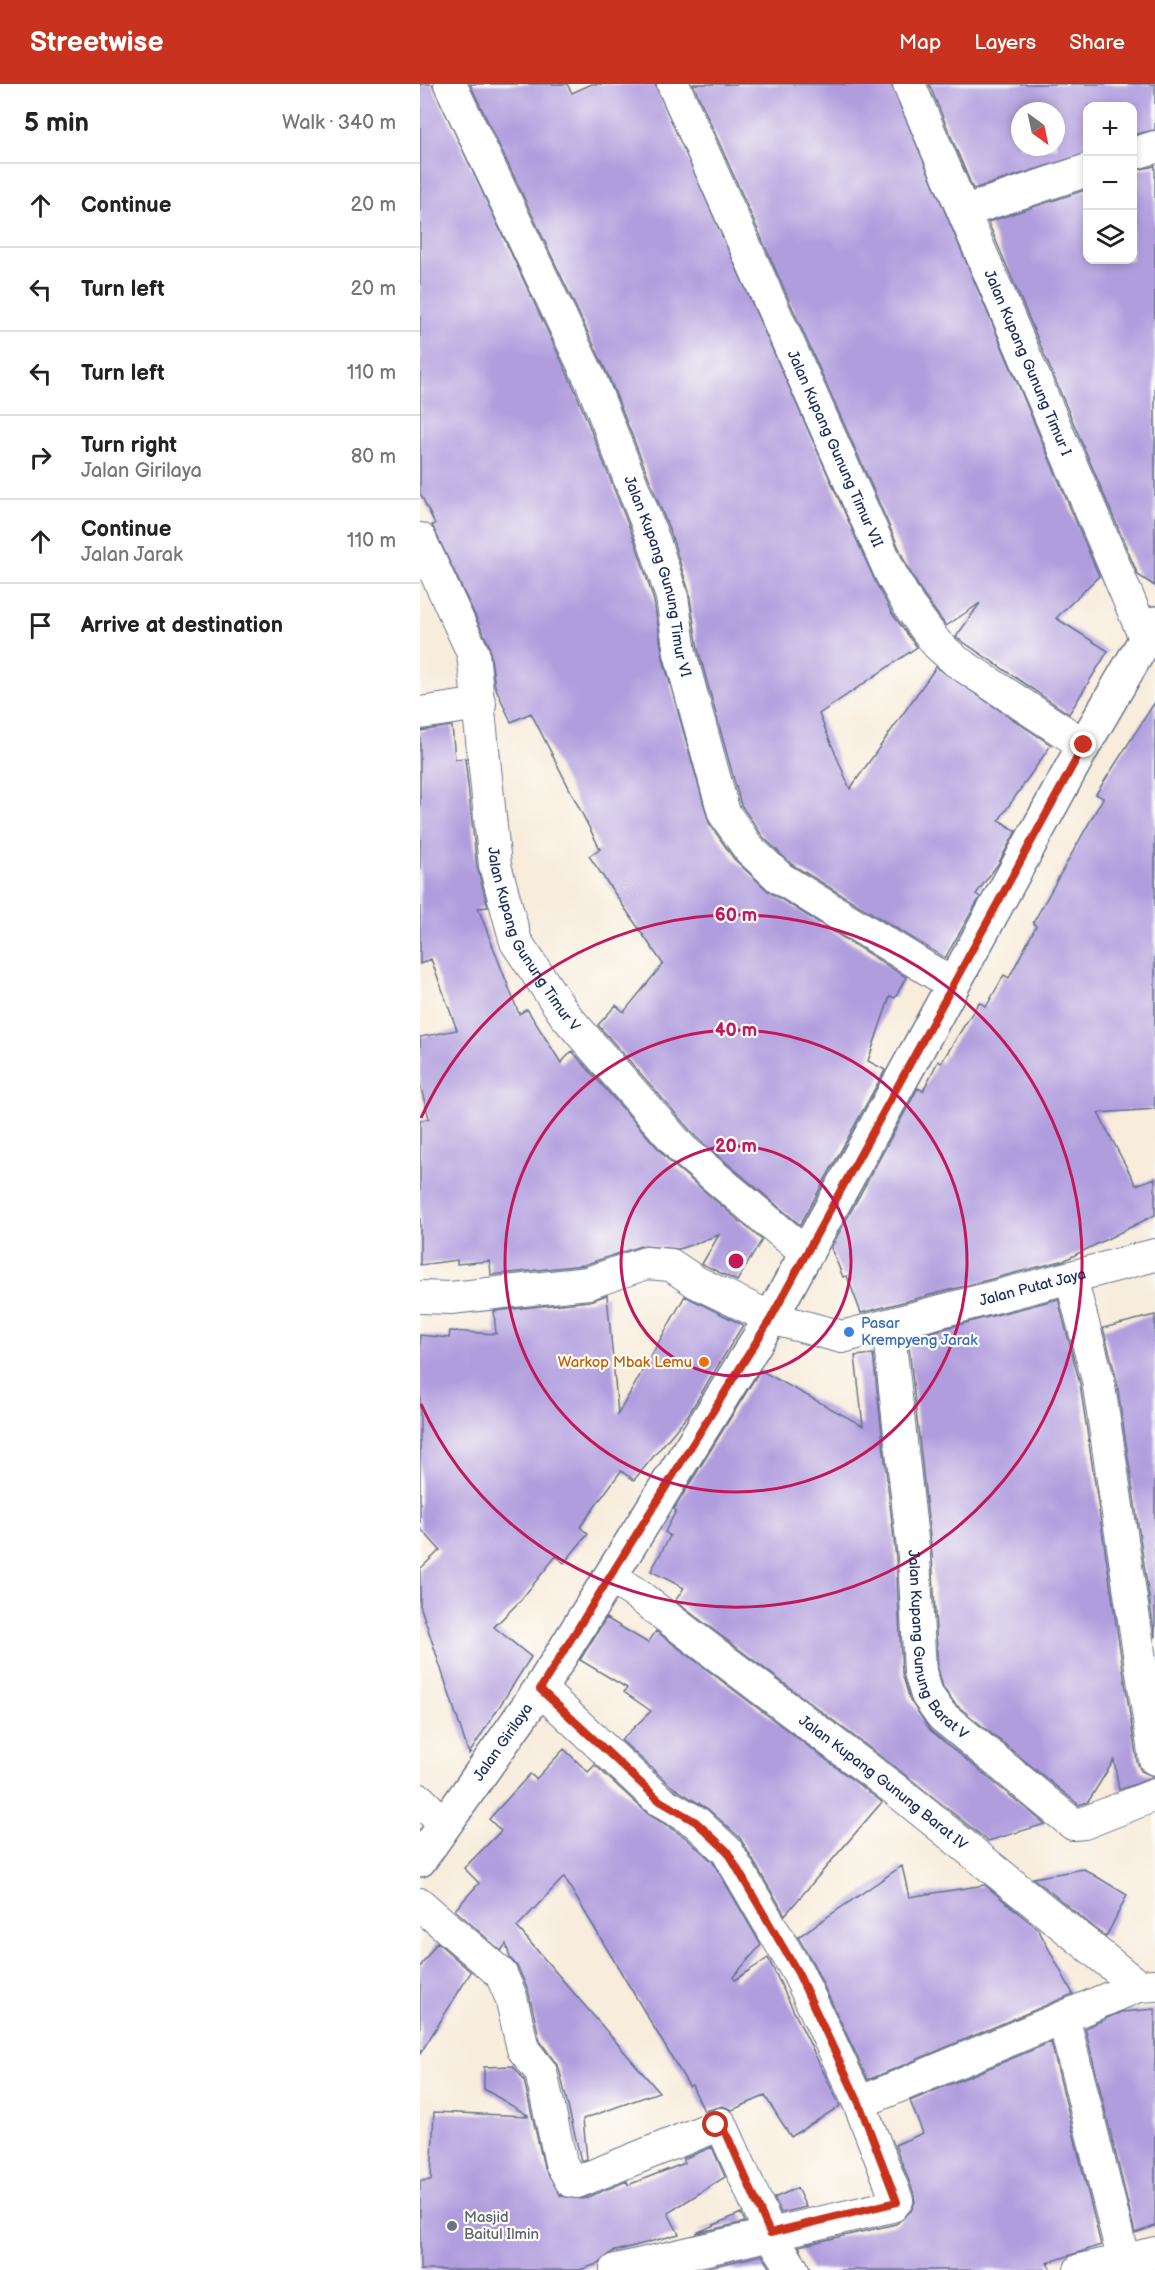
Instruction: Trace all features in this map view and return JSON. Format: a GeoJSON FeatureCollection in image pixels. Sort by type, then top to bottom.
{"type":"FeatureCollection","features":[{"type":"Feature","properties":{"kind":"street","name":"Jalan Kupang Gunung Timur VI"},"geometry":{"type":"LineString","coordinates":[[450,84],[592,382],[654,542],[672,597],[680,653],[724,813],[749,849],[780,878],[952,984]]}},
{"type":"Feature","properties":{"kind":"street","name":"Jalan Kupang Gunung Timur VII"},"geometry":{"type":"LineString","coordinates":[[673,84],[891,574],[909,606],[937,644],[957,661],[1084,745]]}},
{"type":"Feature","properties":{"kind":"street","name":"Jalan Kupang Gunung Timur I"},"geometry":{"type":"LineString","coordinates":[[909,84],[1150,632]]}},
{"type":"Feature","properties":{"kind":"street"},"geometry":{"type":"LineString","coordinates":[[1137,152],[1155,147]]}},
{"type":"Feature","properties":{"kind":"street"},"geometry":{"type":"LineString","coordinates":[[965,212],[1083,172]]}},
{"type":"Feature","properties":{"kind":"street","name":"Jalan Kupang Gunung Timur V"},"geometry":{"type":"LineString","coordinates":[[420,539],[473,653],[495,865],[516,942],[565,1015],[683,1150],[807,1254]]}},
{"type":"Feature","properties":{"kind":"street","name":"Jalan Girilaya"},"geometry":{"type":"LineString","coordinates":[[420,1860],[540,1689],[771,1318],[1084,745],[1150,632]]}},
{"type":"Feature","properties":{"kind":"street"},"geometry":{"type":"LineString","coordinates":[[420,713],[480,704]]}},
{"type":"Feature","properties":{"kind":"street","name":"Jalan Putat Jaya"},"geometry":{"type":"LineString","coordinates":[[420,1296],[451,1298],[588,1283],[646,1263],[670,1265],[696,1282],[771,1318],[842,1337],[1155,1255]]}},
{"type":"Feature","properties":{"kind":"street"},"geometry":{"type":"LineString","coordinates":[[1071,1278],[1098,1380],[1155,1759]]}},
{"type":"Feature","properties":{"kind":"street","name":"Jalan Kupang Gunung Barat V"},"geometry":{"type":"LineString","coordinates":[[888,1326],[914,1557],[920,1672],[927,1695],[942,1716],[1073,1824],[1084,1823],[1155,1795]]}},
{"type":"Feature","properties":{"kind":"street","name":"Jalan Kupang Gunung Barat IV"},"geometry":{"type":"LineString","coordinates":[[609,1577],[635,1593],[894,1788],[1146,1986]]}},
{"type":"Feature","properties":{"kind":"street"},"geometry":{"type":"LineString","coordinates":[[540,1689],[660,1801],[696,1822],[727,1851],[798,1973],[859,2103],[897,2202],[616,2270]]}},
{"type":"Feature","properties":{"kind":"street"},"geometry":{"type":"LineString","coordinates":[[420,1800],[445,1825]]}},
{"type":"Feature","properties":{"kind":"street"},"geometry":{"type":"LineString","coordinates":[[420,1904],[501,1974],[511,1997],[523,2049],[541,2072],[561,2163],[571,2181],[577,2182],[720,2124],[770,2233],[793,2270]]}},
{"type":"Feature","properties":{"kind":"street"},"geometry":{"type":"LineString","coordinates":[[859,2103],[1146,1986]]}},
{"type":"Feature","properties":{"kind":"street"},"geometry":{"type":"LineString","coordinates":[[1068,2032],[1125,2264]]}},
{"type":"Feature","properties":{"kind":"street"},"geometry":{"type":"LineString","coordinates":[[1080,2270],[1125,2264],[1155,2253]]}},
{"type":"Feature","properties":{"kind":"building"},"geometry":{"type":"Polygon","coordinates":[[[420,84],[432,84],[575,390],[637,547],[654,601],[663,658],[709,823],[734,859],[768,891],[906,977],[895,998],[890,996],[868,1061],[885,1070],[800,1225],[696,1137],[598,1025],[616,1005],[624,1012],[663,964],[589,856],[600,849],[531,713],[511,722],[495,686],[489,645],[432,525],[435,524],[420,493],[420,84]]]}},
{"type":"Feature","properties":{"kind":"building"},"geometry":{"type":"Polygon","coordinates":[[[470,84],[567,84],[572,93],[592,84],[655,84],[875,581],[893,615],[917,647],[819,714],[850,789],[936,667],[1051,745],[999,820],[1016,831],[998,864],[976,894],[980,897],[945,958],[791,864],[763,837],[741,805],[698,649],[689,592],[671,534],[608,375],[470,84]]]}},
{"type":"Feature","properties":{"kind":"building"},"geometry":{"type":"Polygon","coordinates":[[[693,84],[891,84],[1099,576],[1056,618],[1108,651],[1069,714],[956,637],[980,603],[946,626],[924,596],[907,566],[693,84]]]}},
{"type":"Feature","properties":{"kind":"building"},"geometry":{"type":"Polygon","coordinates":[[[929,84],[1155,84],[1155,130],[1137,134],[1137,102],[1083,102],[1083,155],[973,189],[929,84]]]}},
{"type":"Feature","properties":{"kind":"building"},"geometry":{"type":"Polygon","coordinates":[[[1155,166],[1155,586],[1138,575],[988,222],[1083,191],[1083,264],[1137,264],[1137,170],[1155,166]]]}},
{"type":"Feature","properties":{"kind":"building"},"geometry":{"type":"Polygon","coordinates":[[[1155,702],[1155,1109],[1098,1113],[1136,1185],[1155,1178],[1155,1215],[1065,1260],[861,1313],[847,1276],[843,1277],[831,1248],[918,1088],[923,1091],[938,1061],[941,1063],[979,1002],[986,1007],[1004,975],[1009,978],[1036,926],[1033,923],[1103,798],[1096,794],[1155,702]]]}},
{"type":"Feature","properties":{"kind":"building"},"geometry":{"type":"Polygon","coordinates":[[[452,726],[455,759],[465,758],[477,867],[488,907],[478,908],[519,1014],[527,1009],[561,1063],[572,1051],[670,1162],[762,1240],[737,1281],[702,1264],[719,1235],[679,1249],[641,1246],[584,1265],[491,1275],[490,1261],[457,1264],[457,1260],[420,1265],[420,1121],[429,1118],[420,1085],[420,1037],[457,1030],[431,959],[420,964],[420,731],[452,726]]]}},
{"type":"Feature","properties":{"kind":"building"},"geometry":{"type":"Polygon","coordinates":[[[607,1295],[618,1414],[685,1296],[743,1325],[688,1415],[634,1480],[621,1471],[580,1527],[588,1534],[564,1563],[556,1556],[520,1601],[494,1627],[531,1657],[469,1754],[420,1605],[420,1569],[440,1550],[420,1528],[420,1335],[449,1338],[450,1331],[496,1334],[494,1311],[590,1301],[607,1295]]]}},
{"type":"Feature","properties":{"kind":"building"},"geometry":{"type":"Polygon","coordinates":[[[1058,1299],[1080,1384],[1137,1762],[1141,1771],[1155,1777],[1119,1790],[1114,1760],[1088,1802],[1079,1805],[955,1704],[943,1687],[938,1669],[932,1555],[908,1338],[1058,1299]]]}},
{"type":"Feature","properties":{"kind":"building"},"geometry":{"type":"Polygon","coordinates":[[[1155,1315],[1155,1638],[1116,1377],[1103,1328],[1155,1315]]]}},
{"type":"Feature","properties":{"kind":"building"},"geometry":{"type":"Polygon","coordinates":[[[873,1354],[896,1558],[902,1673],[910,1700],[930,1730],[1045,1824],[988,1841],[904,1774],[675,1601],[684,1588],[651,1571],[670,1536],[665,1532],[676,1511],[674,1509],[760,1370],[863,1426],[855,1356],[873,1354]]]}},
{"type":"Feature","properties":{"kind":"building"},"geometry":{"type":"Polygon","coordinates":[[[606,1618],[648,1643],[656,1631],[882,1802],[785,1915],[740,1838],[708,1809],[671,1786],[621,1740],[651,1711],[624,1692],[627,1688],[580,1660],[606,1618]]]}},
{"type":"Feature","properties":{"kind":"building"},"geometry":{"type":"Polygon","coordinates":[[[564,1749],[588,1772],[595,1765],[648,1814],[685,1837],[713,1862],[761,1945],[733,1977],[735,1980],[768,1958],[840,2106],[791,2137],[765,2096],[732,2110],[723,2106],[704,2111],[692,2085],[689,2086],[564,1877],[517,1927],[659,2092],[583,2119],[587,2159],[581,2161],[559,2068],[540,2041],[528,1990],[517,1966],[510,1958],[506,1944],[501,1951],[455,1910],[479,1883],[464,1868],[501,1831],[489,1819],[530,1774],[536,1779],[564,1749]]]}},
{"type":"Feature","properties":{"kind":"building"},"geometry":{"type":"Polygon","coordinates":[[[902,1866],[909,1897],[985,1885],[1038,1929],[1073,1994],[868,2080],[814,1965],[798,1937],[902,1866]]]}},
{"type":"Feature","properties":{"kind":"building"},"geometry":{"type":"Polygon","coordinates":[[[1084,1869],[1127,1895],[1106,1937],[1033,1878],[1084,1869]]]}},
{"type":"Feature","properties":{"kind":"building"},"geometry":{"type":"Polygon","coordinates":[[[437,1942],[471,1972],[420,2054],[420,1967],[437,1942]]]}},
{"type":"Feature","properties":{"kind":"building"},"geometry":{"type":"Polygon","coordinates":[[[1155,2009],[1155,2226],[1135,2233],[1085,2028],[1121,2012],[1155,2009]]]}},
{"type":"Feature","properties":{"kind":"building"},"geometry":{"type":"Polygon","coordinates":[[[1051,2042],[1101,2245],[1047,2263],[1051,2270],[811,2270],[799,2246],[896,2224],[911,2211],[915,2202],[914,2194],[895,2145],[923,2133],[910,2101],[1051,2042]]]}},
{"type":"Feature","properties":{"kind":"building"},"geometry":{"type":"Polygon","coordinates":[[[513,2066],[524,2080],[544,2167],[561,2196],[583,2199],[627,2181],[628,2185],[685,2163],[683,2159],[712,2147],[725,2177],[668,2213],[679,2234],[612,2252],[600,2263],[580,2270],[420,2270],[420,2181],[431,2180],[434,2112],[529,2116],[484,2089],[484,2067],[513,2066]]]}},
{"type":"Feature","properties":{"kind":"building"},"geometry":{"type":"Polygon","coordinates":[[[797,2188],[806,2207],[781,2213],[774,2198],[797,2188]]]}},
{"type":"Feature","properties":{"kind":"building"},"geometry":{"type":"Polygon","coordinates":[[[741,2213],[745,2222],[696,2233],[712,2226],[741,2213]]]}},
{"type":"Feature","properties":{"kind":"building"},"geometry":{"type":"Polygon","coordinates":[[[762,2255],[772,2270],[696,2270],[762,2255]]]}},
{"type":"Feature","properties":{"kind":"place","name":"Pasar Krempyeng Jarak"},"geometry":{"type":"Point","coordinates":[849,1332]}},
{"type":"Feature","properties":{"kind":"place","name":"Warkop Mbak Lemu"},"geometry":{"type":"Point","coordinates":[704,1362]}},
{"type":"Feature","properties":{"kind":"place","name":"Masjid Baitul Ilmin"},"geometry":{"type":"Point","coordinates":[452,2226]}},
{"type":"Feature","properties":{"kind":"route"},"geometry":{"type":"LineString","coordinates":[[716,2125],[720,2124],[724,2128],[770,2233],[892,2206],[897,2202],[859,2103],[798,1973],[727,1851],[696,1822],[660,1801],[540,1689],[771,1318],[1084,745]]}}]}
